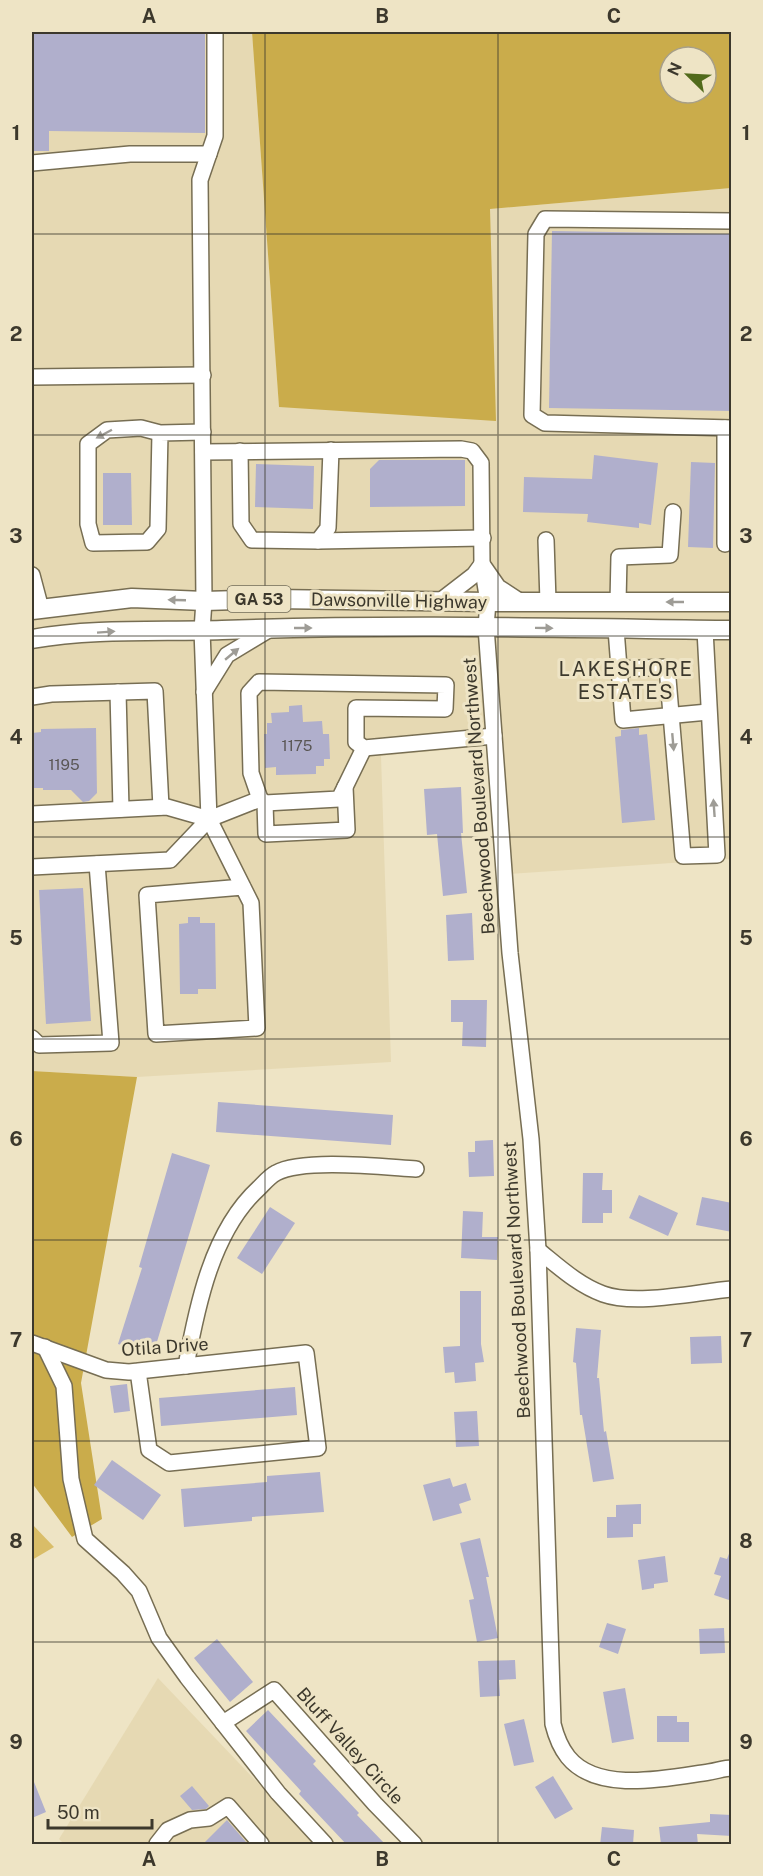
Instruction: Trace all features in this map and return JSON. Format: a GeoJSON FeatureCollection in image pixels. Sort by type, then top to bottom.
{"type":"FeatureCollection","features":[{"type":"Feature","properties":{"kind":"main road","name":"Dawsonville Highway"},"geometry":{"type":"LineString","coordinates":[[36,610],[132,598],[204,601],[274,599],[438,602],[732,602]]}},
{"type":"Feature","properties":{"kind":"main road","name":"Dawsonville Highway"},"geometry":{"type":"LineString","coordinates":[[32,639],[116,631],[271,628],[486,627],[732,630]]}},
{"type":"Feature","properties":{"kind":"street"},"geometry":{"type":"LineString","coordinates":[[215,32],[215,136],[200,180],[203,375],[204,601],[202,630],[209,819],[243,887],[251,903],[257,1028],[156,1034],[147,895],[243,887]]}},
{"type":"Feature","properties":{"kind":"street"},"geometry":{"type":"LineString","coordinates":[[32,163],[130,154],[209,154]]}},
{"type":"Feature","properties":{"kind":"street"},"geometry":{"type":"LineString","coordinates":[[725,544],[728,428],[545,423],[532,415],[536,234],[545,219],[732,221]]}},
{"type":"Feature","properties":{"kind":"street"},"geometry":{"type":"LineString","coordinates":[[32,376],[203,375]]}},
{"type":"Feature","properties":{"kind":"street"},"geometry":{"type":"LineString","coordinates":[[160,433],[158,529],[147,542],[93,543],[88,524],[88,444],[107,430],[141,428],[160,433],[203,432]]}},
{"type":"Feature","properties":{"kind":"street","name":"Beechwood Boulevard Northwest"},"geometry":{"type":"LineString","coordinates":[[331,450],[461,449],[472,451],[481,463],[482,564],[488,602],[486,627],[510,954],[531,1138],[538,1250],[553,1724],[559,1743],[568,1757],[579,1768],[594,1776],[612,1780],[639,1780],[712,1772],[731,1765]]}},
{"type":"Feature","properties":{"kind":"street"},"geometry":{"type":"LineString","coordinates":[[203,452],[331,450],[328,528],[318,541]]}},
{"type":"Feature","properties":{"kind":"street"},"geometry":{"type":"LineString","coordinates":[[240,451],[241,524],[252,540],[483,538]]}},
{"type":"Feature","properties":{"kind":"street"},"geometry":{"type":"LineString","coordinates":[[618,602],[619,557],[670,555],[673,512]]}},
{"type":"Feature","properties":{"kind":"street"},"geometry":{"type":"LineString","coordinates":[[546,540],[548,602]]}},
{"type":"Feature","properties":{"kind":"street"},"geometry":{"type":"LineString","coordinates":[[438,602],[474,575],[482,564],[498,587],[521,602]]}},
{"type":"Feature","properties":{"kind":"street"},"geometry":{"type":"LineString","coordinates":[[32,578],[36,610]]}},
{"type":"Feature","properties":{"kind":"street"},"geometry":{"type":"LineString","coordinates":[[204,692],[227,655],[271,628]]}},
{"type":"Feature","properties":{"kind":"street"},"geometry":{"type":"LineString","coordinates":[[616,629],[623,720],[708,712]]}},
{"type":"Feature","properties":{"kind":"street"},"geometry":{"type":"LineString","coordinates":[[620,669],[667,668],[684,856],[717,855],[705,630]]}},
{"type":"Feature","properties":{"kind":"street"},"geometry":{"type":"LineString","coordinates":[[345,787],[347,830],[266,834],[263,801],[251,773],[249,693],[259,682],[446,685],[446,709],[356,708]]}},
{"type":"Feature","properties":{"kind":"street"},"geometry":{"type":"LineString","coordinates":[[356,683],[357,742],[364,748],[494,736]]}},
{"type":"Feature","properties":{"kind":"street"},"geometry":{"type":"LineString","coordinates":[[32,697],[51,694],[155,691],[161,807]]}},
{"type":"Feature","properties":{"kind":"street"},"geometry":{"type":"LineString","coordinates":[[118,692],[121,809]]}},
{"type":"Feature","properties":{"kind":"street"},"geometry":{"type":"LineString","coordinates":[[32,867],[170,860],[209,819],[263,801],[339,799],[364,748]]}},
{"type":"Feature","properties":{"kind":"street"},"geometry":{"type":"LineString","coordinates":[[32,814],[167,807],[209,819]]}},
{"type":"Feature","properties":{"kind":"street"},"geometry":{"type":"LineString","coordinates":[[32,1038],[39,1045],[111,1043],[97,864]]}},
{"type":"Feature","properties":{"kind":"street"},"geometry":{"type":"LineString","coordinates":[[186,1366],[194,1321],[222,1240],[231,1221],[254,1193],[276,1173],[301,1166],[416,1169]]}},
{"type":"Feature","properties":{"kind":"street"},"geometry":{"type":"LineString","coordinates":[[538,1250],[580,1282],[603,1294],[645,1298],[732,1289]]}},
{"type":"Feature","properties":{"kind":"street"},"geometry":{"type":"LineString","coordinates":[[38,1345],[64,1386],[71,1479],[85,1539],[123,1573],[139,1591],[159,1638],[278,1793],[325,1845]]}},
{"type":"Feature","properties":{"kind":"street","name":"Otila Drive"},"geometry":{"type":"LineString","coordinates":[[38,1345],[106,1370],[129,1372],[138,1371],[186,1366],[306,1353],[318,1448],[169,1463],[149,1450],[138,1371]]}},
{"type":"Feature","properties":{"kind":"street","name":"Bluff Valley Circle"},"geometry":{"type":"LineString","coordinates":[[223,1723],[274,1690],[414,1845]]}},
{"type":"Feature","properties":{"kind":"street"},"geometry":{"type":"LineString","coordinates":[[157,1845],[168,1830],[190,1820],[209,1818],[228,1806],[261,1845]]}},
{"type":"Feature","properties":{"kind":"shaded area"},"geometry":{"type":"Polygon","coordinates":[[[32,32],[252,32],[279,406],[490,209],[731,188],[731,859],[509,874],[497,745],[381,756],[391,1062],[137,1077],[32,1071],[32,32]]]}},
{"type":"Feature","properties":{"kind":"shaded area"},"geometry":{"type":"Polygon","coordinates":[[[252,32],[731,32],[731,188],[490,209],[496,421],[279,407],[252,32]]]}},
{"type":"Feature","properties":{"kind":"shaded area"},"geometry":{"type":"Polygon","coordinates":[[[32,1071],[137,1077],[81,1383],[102,1519],[72,1537],[32,1483],[32,1071]]]}},
{"type":"Feature","properties":{"kind":"shaded area"},"geometry":{"type":"Polygon","coordinates":[[[32,1524],[54,1547],[32,1560],[32,1524]]]}},
{"type":"Feature","properties":{"kind":"shaded area"},"geometry":{"type":"Polygon","coordinates":[[[158,1678],[316,1844],[64,1844],[59,1839],[158,1678]]]}},
{"type":"Feature","properties":{"kind":"building"},"geometry":{"type":"Polygon","coordinates":[[[32,32],[205,32],[205,133],[49,131],[49,151],[32,151],[32,32]]]}},
{"type":"Feature","properties":{"kind":"building"},"geometry":{"type":"Polygon","coordinates":[[[552,231],[732,234],[732,411],[549,408],[552,231]]]}},
{"type":"Feature","properties":{"kind":"building"},"geometry":{"type":"Polygon","coordinates":[[[594,455],[658,463],[651,525],[639,523],[639,528],[587,522],[588,514],[523,512],[524,477],[592,479],[594,455]]]}},
{"type":"Feature","properties":{"kind":"building"},"geometry":{"type":"Polygon","coordinates":[[[379,460],[465,460],[465,506],[370,507],[370,469],[379,460]]]}},
{"type":"Feature","properties":{"kind":"building"},"geometry":{"type":"Polygon","coordinates":[[[691,462],[715,463],[713,548],[688,547],[691,462]]]}},
{"type":"Feature","properties":{"kind":"building"},"geometry":{"type":"Polygon","coordinates":[[[256,464],[314,466],[313,509],[255,507],[256,464]]]}},
{"type":"Feature","properties":{"kind":"building"},"geometry":{"type":"Polygon","coordinates":[[[103,473],[131,473],[132,525],[103,525],[103,473]]]}},
{"type":"Feature","properties":{"kind":"building"},"geometry":{"type":"Polygon","coordinates":[[[302,705],[303,722],[322,721],[323,734],[329,734],[330,759],[324,759],[324,766],[316,766],[316,774],[276,775],[276,767],[265,768],[264,734],[267,734],[267,723],[272,723],[271,713],[289,712],[289,706],[302,705]]]}},
{"type":"Feature","properties":{"kind":"building"},"geometry":{"type":"Polygon","coordinates":[[[96,728],[97,793],[89,801],[83,802],[71,790],[33,788],[32,733],[41,732],[41,729],[96,728]]]}},
{"type":"Feature","properties":{"kind":"building"},"geometry":{"type":"Polygon","coordinates":[[[639,728],[639,735],[647,734],[655,820],[622,823],[615,737],[621,736],[621,730],[639,728]]]}},
{"type":"Feature","properties":{"kind":"building"},"geometry":{"type":"Polygon","coordinates":[[[461,787],[463,833],[461,833],[467,893],[443,896],[437,834],[427,835],[424,789],[461,787]]]}},
{"type":"Feature","properties":{"kind":"building"},"geometry":{"type":"Polygon","coordinates":[[[83,888],[91,1021],[46,1024],[39,890],[83,888]]]}},
{"type":"Feature","properties":{"kind":"building"},"geometry":{"type":"Polygon","coordinates":[[[472,913],[474,960],[448,961],[446,915],[472,913]]]}},
{"type":"Feature","properties":{"kind":"building"},"geometry":{"type":"Polygon","coordinates":[[[188,917],[200,917],[200,923],[215,923],[216,989],[198,989],[198,994],[180,994],[179,924],[188,923],[188,917]]]}},
{"type":"Feature","properties":{"kind":"building"},"geometry":{"type":"Polygon","coordinates":[[[451,1000],[487,1000],[486,1047],[462,1046],[463,1022],[451,1022],[451,1000]]]}},
{"type":"Feature","properties":{"kind":"building"},"geometry":{"type":"Polygon","coordinates":[[[218,1102],[393,1115],[391,1145],[216,1132],[218,1102]]]}},
{"type":"Feature","properties":{"kind":"building"},"geometry":{"type":"Polygon","coordinates":[[[493,1140],[494,1176],[469,1177],[468,1152],[475,1152],[475,1141],[493,1140]]]}},
{"type":"Feature","properties":{"kind":"building"},"geometry":{"type":"Polygon","coordinates":[[[172,1153],[210,1165],[153,1355],[118,1344],[142,1268],[139,1267],[172,1153]]]}},
{"type":"Feature","properties":{"kind":"building"},"geometry":{"type":"Polygon","coordinates":[[[583,1173],[603,1173],[602,1190],[612,1190],[612,1213],[603,1213],[603,1223],[582,1223],[583,1173]]]}},
{"type":"Feature","properties":{"kind":"building"},"geometry":{"type":"Polygon","coordinates":[[[639,1195],[678,1213],[668,1236],[629,1218],[639,1195]]]}},
{"type":"Feature","properties":{"kind":"building"},"geometry":{"type":"Polygon","coordinates":[[[702,1197],[732,1203],[732,1232],[696,1225],[702,1197]]]}},
{"type":"Feature","properties":{"kind":"building"},"geometry":{"type":"Polygon","coordinates":[[[270,1207],[295,1223],[262,1274],[237,1258],[270,1207]]]}},
{"type":"Feature","properties":{"kind":"building"},"geometry":{"type":"Polygon","coordinates":[[[463,1211],[483,1212],[482,1237],[498,1237],[497,1260],[461,1258],[463,1211]]]}},
{"type":"Feature","properties":{"kind":"building"},"geometry":{"type":"Polygon","coordinates":[[[460,1291],[481,1291],[481,1344],[484,1362],[475,1363],[476,1381],[455,1383],[454,1372],[445,1373],[443,1347],[460,1346],[460,1291]]]}},
{"type":"Feature","properties":{"kind":"building"},"geometry":{"type":"Polygon","coordinates":[[[576,1328],[601,1330],[597,1378],[599,1378],[604,1432],[606,1431],[614,1479],[593,1482],[582,1415],[580,1415],[576,1363],[573,1362],[576,1328]]]}},
{"type":"Feature","properties":{"kind":"building"},"geometry":{"type":"Polygon","coordinates":[[[721,1336],[722,1363],[691,1364],[690,1337],[721,1336]]]}},
{"type":"Feature","properties":{"kind":"building"},"geometry":{"type":"Polygon","coordinates":[[[127,1384],[130,1411],[114,1413],[110,1386],[127,1384]]]}},
{"type":"Feature","properties":{"kind":"building"},"geometry":{"type":"Polygon","coordinates":[[[295,1387],[297,1415],[161,1426],[159,1398],[295,1387]]]}},
{"type":"Feature","properties":{"kind":"building"},"geometry":{"type":"Polygon","coordinates":[[[477,1411],[479,1446],[456,1447],[454,1412],[477,1411]]]}},
{"type":"Feature","properties":{"kind":"building"},"geometry":{"type":"Polygon","coordinates":[[[112,1460],[161,1495],[143,1520],[94,1485],[112,1460]]]}},
{"type":"Feature","properties":{"kind":"building"},"geometry":{"type":"Polygon","coordinates":[[[320,1472],[324,1512],[252,1517],[252,1521],[184,1527],[181,1489],[267,1482],[267,1476],[320,1472]]]}},
{"type":"Feature","properties":{"kind":"building"},"geometry":{"type":"Polygon","coordinates":[[[450,1478],[453,1487],[466,1483],[471,1500],[459,1504],[462,1513],[433,1521],[423,1485],[450,1478]]]}},
{"type":"Feature","properties":{"kind":"building"},"geometry":{"type":"Polygon","coordinates":[[[641,1504],[641,1524],[633,1524],[633,1537],[607,1538],[607,1517],[616,1517],[616,1505],[641,1504]]]}},
{"type":"Feature","properties":{"kind":"building"},"geometry":{"type":"Polygon","coordinates":[[[480,1538],[489,1577],[486,1577],[498,1638],[477,1642],[469,1600],[474,1599],[460,1543],[480,1538]]]}},
{"type":"Feature","properties":{"kind":"building"},"geometry":{"type":"Polygon","coordinates":[[[732,1551],[732,1601],[714,1595],[721,1576],[714,1574],[720,1557],[727,1559],[732,1551]]]}},
{"type":"Feature","properties":{"kind":"building"},"geometry":{"type":"Polygon","coordinates":[[[665,1556],[668,1582],[654,1584],[654,1588],[642,1590],[638,1560],[665,1556]]]}},
{"type":"Feature","properties":{"kind":"building"},"geometry":{"type":"Polygon","coordinates":[[[607,1623],[626,1629],[618,1654],[599,1647],[607,1623]]]}},
{"type":"Feature","properties":{"kind":"building"},"geometry":{"type":"Polygon","coordinates":[[[724,1628],[725,1653],[700,1654],[699,1629],[724,1628]]]}},
{"type":"Feature","properties":{"kind":"building"},"geometry":{"type":"Polygon","coordinates":[[[217,1639],[253,1682],[230,1702],[194,1658],[217,1639]]]}},
{"type":"Feature","properties":{"kind":"building"},"geometry":{"type":"Polygon","coordinates":[[[515,1660],[516,1679],[499,1680],[500,1696],[480,1697],[478,1661],[515,1660]]]}},
{"type":"Feature","properties":{"kind":"building"},"geometry":{"type":"Polygon","coordinates":[[[625,1688],[634,1739],[612,1743],[603,1692],[625,1688]]]}},
{"type":"Feature","properties":{"kind":"building"},"geometry":{"type":"Polygon","coordinates":[[[268,1710],[316,1761],[313,1764],[386,1845],[347,1845],[299,1794],[301,1791],[246,1731],[268,1710]]]}},
{"type":"Feature","properties":{"kind":"building"},"geometry":{"type":"Polygon","coordinates":[[[657,1716],[677,1716],[677,1722],[689,1722],[689,1742],[657,1742],[657,1716]]]}},
{"type":"Feature","properties":{"kind":"building"},"geometry":{"type":"Polygon","coordinates":[[[524,1719],[534,1762],[514,1766],[504,1724],[524,1719]]]}},
{"type":"Feature","properties":{"kind":"building"},"geometry":{"type":"Polygon","coordinates":[[[553,1776],[573,1809],[555,1819],[535,1787],[553,1776]]]}},
{"type":"Feature","properties":{"kind":"building"},"geometry":{"type":"Polygon","coordinates":[[[32,1777],[46,1812],[32,1818],[32,1777]]]}},
{"type":"Feature","properties":{"kind":"building"},"geometry":{"type":"Polygon","coordinates":[[[192,1786],[209,1806],[206,1809],[192,1810],[180,1796],[192,1786]]]}},
{"type":"Feature","properties":{"kind":"building"},"geometry":{"type":"Polygon","coordinates":[[[710,1814],[732,1815],[732,1836],[697,1834],[698,1845],[661,1845],[659,1827],[710,1822],[710,1814]]]}},
{"type":"Feature","properties":{"kind":"building"},"geometry":{"type":"Polygon","coordinates":[[[227,1820],[246,1842],[243,1845],[202,1845],[227,1820]]]}},
{"type":"Feature","properties":{"kind":"building"},"geometry":{"type":"Polygon","coordinates":[[[602,1827],[634,1830],[633,1845],[600,1845],[602,1827]]]}},
{"type":"Feature","properties":{"kind":"district","name":"LAKESHORE ESTATES"},"geometry":{"type":"Point","coordinates":[626,680]}}]}
